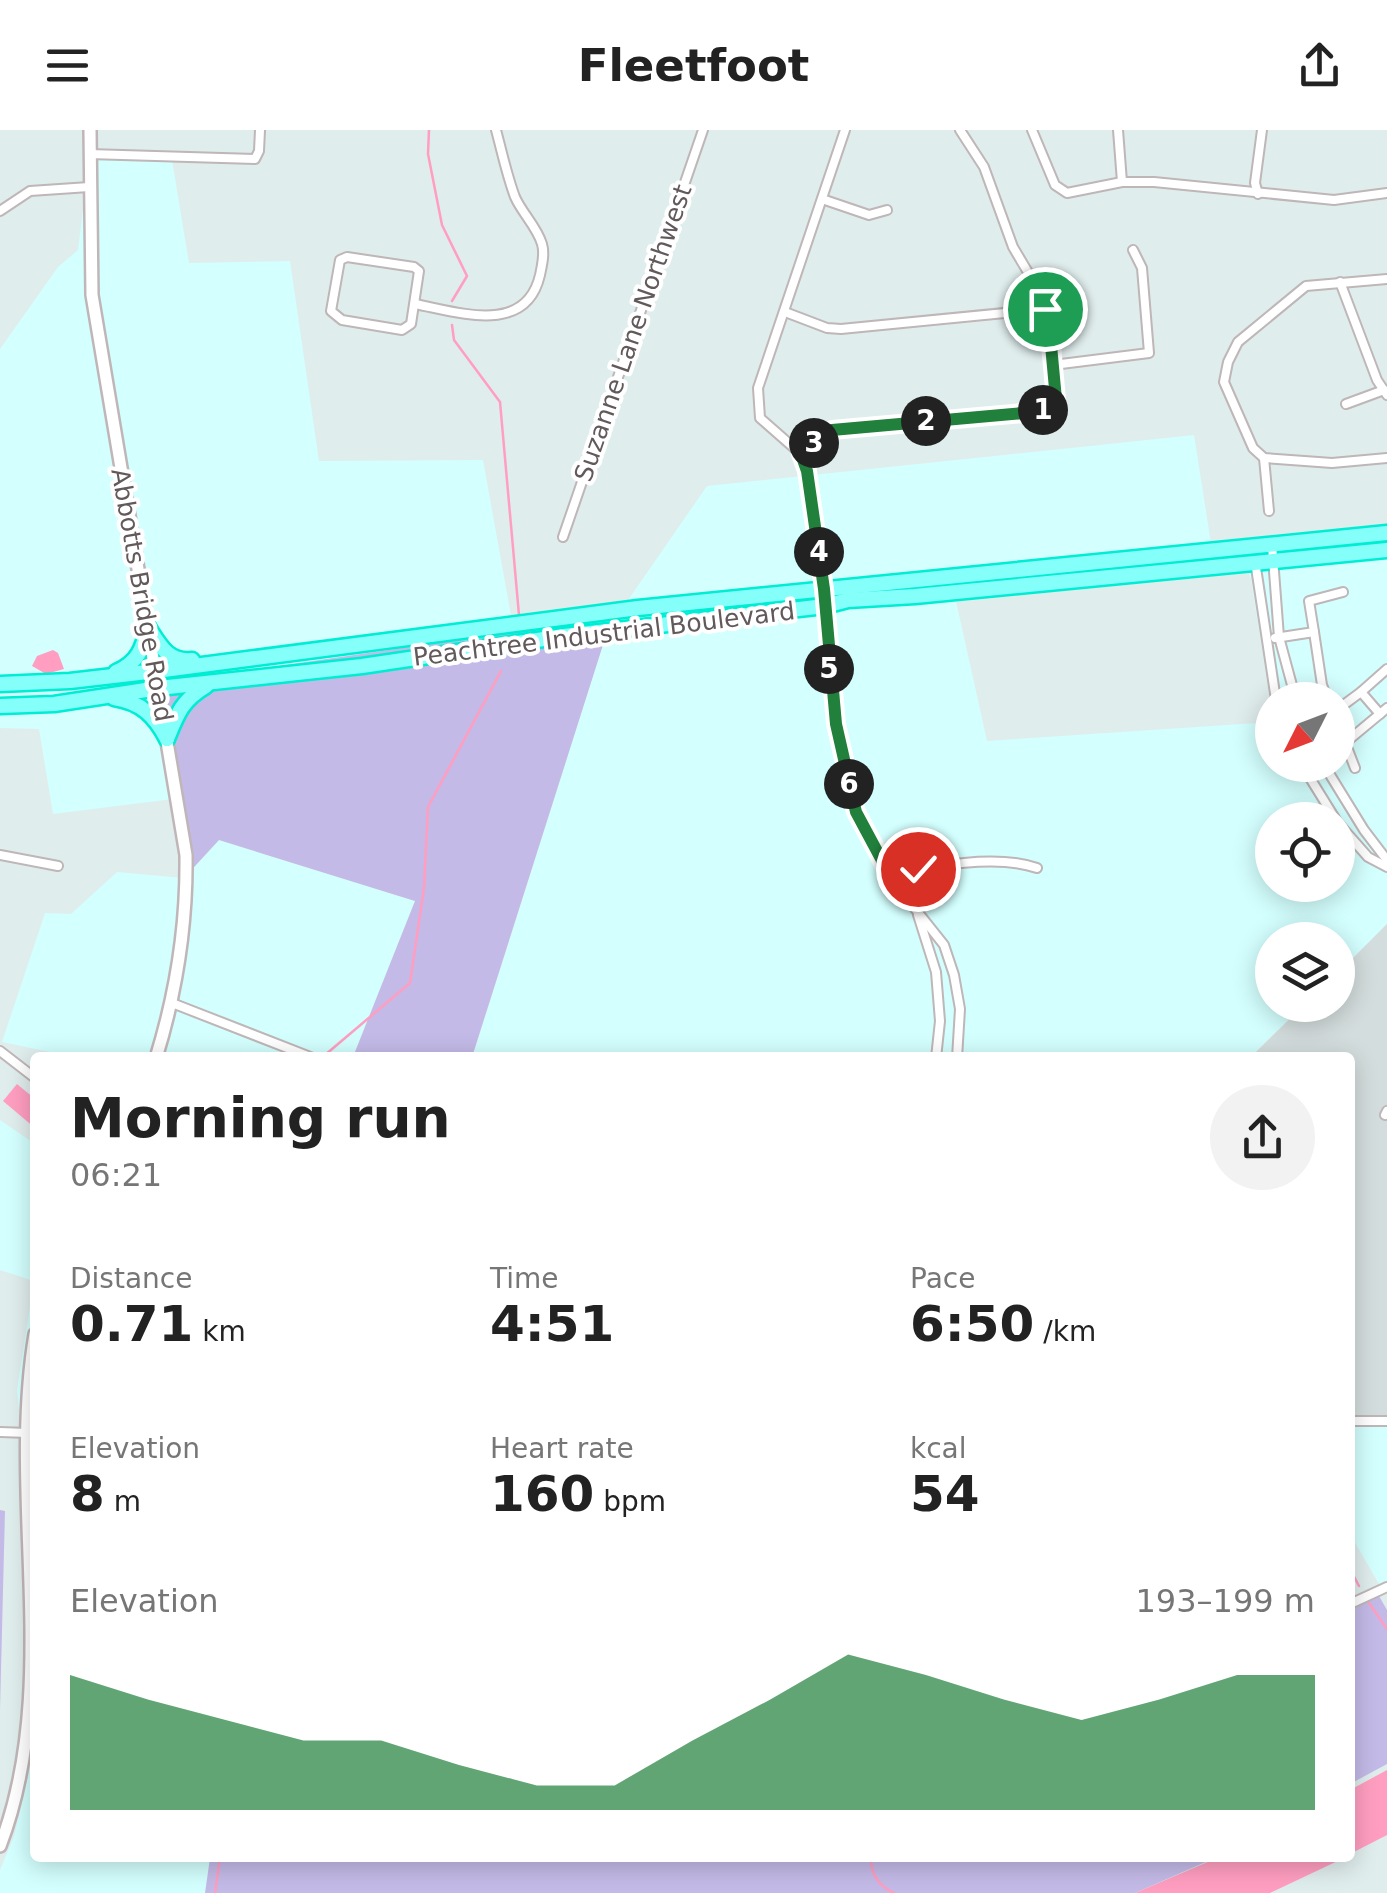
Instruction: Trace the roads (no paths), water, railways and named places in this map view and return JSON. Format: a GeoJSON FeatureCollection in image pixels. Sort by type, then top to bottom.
{"type":"FeatureCollection","features":[{"type":"Feature","properties":{"kind":"highway","name":"Peachtree Industrial Boulevard"},"geometry":{"type":"LineString","coordinates":[[0,684],[156,671],[638,608],[1387,534]]}},
{"type":"Feature","properties":{"kind":"highway","name":"Peachtree Industrial Boulevard"},"geometry":{"type":"LineString","coordinates":[[0,706],[54,704],[159,688],[362,666],[848,600],[1387,550]]}},
{"type":"Feature","properties":{"kind":"highway"},"geometry":{"type":"LineString","coordinates":[[148,627],[172,657],[222,662]]}},
{"type":"Feature","properties":{"kind":"highway"},"geometry":{"type":"LineString","coordinates":[[104,677],[132,664],[142,650],[148,627]]}},
{"type":"Feature","properties":{"kind":"highway"},"geometry":{"type":"LineString","coordinates":[[167,740],[178,709],[187,697],[211,682]]}},
{"type":"Feature","properties":{"kind":"highway"},"geometry":{"type":"LineString","coordinates":[[99,696],[128,700],[144,708],[159,722],[167,740]]}},
{"type":"Feature","properties":{"kind":"main road","name":"Abbotts Bridge Road"},"geometry":{"type":"LineString","coordinates":[[90,130],[92,294],[186,856],[187,901],[172,1003],[158,1052]]}},
{"type":"Feature","properties":{"kind":"main road"},"geometry":{"type":"LineString","coordinates":[[0,1846],[20,1773],[28,1701],[30,1368]]}},
{"type":"Feature","properties":{"kind":"street"},"geometry":{"type":"LineString","coordinates":[[90,154],[255,159],[260,130]]}},
{"type":"Feature","properties":{"kind":"street"},"geometry":{"type":"LineString","coordinates":[[415,304],[486,318],[504,315],[525,302],[538,282],[544,257],[542,243],[516,199],[496,130]]}},
{"type":"Feature","properties":{"kind":"street","name":"Suzanne Lane Northwest"},"geometry":{"type":"LineString","coordinates":[[563,537],[703,130]]}},
{"type":"Feature","properties":{"kind":"street"},"geometry":{"type":"LineString","coordinates":[[846,130],[758,388],[760,418],[801,454],[807,471],[824,589],[836,724],[856,812],[893,881],[918,916],[936,972],[940,1021],[937,1052]]}},
{"type":"Feature","properties":{"kind":"street"},"geometry":{"type":"LineString","coordinates":[[801,454],[832,430],[1057,410],[1042,296],[1014,247],[984,167],[960,130]]}},
{"type":"Feature","properties":{"kind":"street"},"geometry":{"type":"LineString","coordinates":[[1032,130],[1055,185],[1067,192],[1122,182],[1154,182],[1334,200],[1387,193]]}},
{"type":"Feature","properties":{"kind":"street"},"geometry":{"type":"LineString","coordinates":[[1118,130],[1122,182]]}},
{"type":"Feature","properties":{"kind":"street"},"geometry":{"type":"LineString","coordinates":[[1258,194],[1255,183],[1262,130]]}},
{"type":"Feature","properties":{"kind":"street"},"geometry":{"type":"LineString","coordinates":[[0,211],[30,191],[89,187]]}},
{"type":"Feature","properties":{"kind":"street"},"geometry":{"type":"LineString","coordinates":[[822,199],[869,215],[887,210]]}},
{"type":"Feature","properties":{"kind":"street"},"geometry":{"type":"LineString","coordinates":[[1053,365],[1149,353],[1142,268],[1133,250]]}},
{"type":"Feature","properties":{"kind":"street"},"geometry":{"type":"LineString","coordinates":[[347,256],[414,267],[420,278],[415,304],[411,324],[402,330],[337,317],[331,310],[340,260],[347,256]]}},
{"type":"Feature","properties":{"kind":"street"},"geometry":{"type":"LineString","coordinates":[[1387,279],[1306,286],[1238,342],[1224,382],[1253,448],[1264,458],[1332,463],[1387,458]]}},
{"type":"Feature","properties":{"kind":"street"},"geometry":{"type":"LineString","coordinates":[[1340,282],[1386,392],[1346,404]]}},
{"type":"Feature","properties":{"kind":"street"},"geometry":{"type":"LineString","coordinates":[[785,312],[840,329],[1045,309]]}},
{"type":"Feature","properties":{"kind":"street"},"geometry":{"type":"LineString","coordinates":[[1264,458],[1269,511]]}},
{"type":"Feature","properties":{"kind":"street"},"geometry":{"type":"LineString","coordinates":[[1272,545],[1279,637],[1291,682]]}},
{"type":"Feature","properties":{"kind":"street"},"geometry":{"type":"LineString","coordinates":[[1254,546],[1273,682]]}},
{"type":"Feature","properties":{"kind":"street"},"geometry":{"type":"LineString","coordinates":[[1322,682],[1309,600],[1343,592]]}},
{"type":"Feature","properties":{"kind":"street"},"geometry":{"type":"LineString","coordinates":[[1266,639],[1314,632]]}},
{"type":"Feature","properties":{"kind":"street"},"geometry":{"type":"LineString","coordinates":[[1355,696],[1387,669]]}},
{"type":"Feature","properties":{"kind":"street"},"geometry":{"type":"LineString","coordinates":[[1355,735],[1384,711],[1361,692]]}},
{"type":"Feature","properties":{"kind":"street"},"geometry":{"type":"LineString","coordinates":[[1334,782],[1387,860]]}},
{"type":"Feature","properties":{"kind":"street"},"geometry":{"type":"LineString","coordinates":[[1355,842],[1368,857],[1387,867]]}},
{"type":"Feature","properties":{"kind":"street"},"geometry":{"type":"LineString","coordinates":[[0,868],[2,855],[58,866]]}},
{"type":"Feature","properties":{"kind":"street"},"geometry":{"type":"LineString","coordinates":[[893,881],[918,869],[1021,862],[1038,868]]}},
{"type":"Feature","properties":{"kind":"street"},"geometry":{"type":"LineString","coordinates":[[918,916],[927,920],[944,945],[954,975],[960,1009],[957,1052]]}},
{"type":"Feature","properties":{"kind":"street"},"geometry":{"type":"LineString","coordinates":[[172,1003],[298,1052]]}},
{"type":"Feature","properties":{"kind":"street"},"geometry":{"type":"LineString","coordinates":[[0,1050],[30,1074]]}},
{"type":"Feature","properties":{"kind":"street"},"geometry":{"type":"LineString","coordinates":[[1355,1421],[1387,1420]]}},
{"type":"Feature","properties":{"kind":"street"},"geometry":{"type":"LineString","coordinates":[[0,1432],[28,1433]]}},
{"type":"Feature","properties":{"kind":"street"},"geometry":{"type":"LineString","coordinates":[[1355,1602],[1387,1587]]}},
{"type":"Feature","properties":{"kind":"waterway"},"geometry":{"type":"LineString","coordinates":[[429,130],[428,154],[442,225],[467,276],[452,301]]}},
{"type":"Feature","properties":{"kind":"waterway"},"geometry":{"type":"LineString","coordinates":[[452,325],[454,340],[500,402],[519,615]]}},
{"type":"Feature","properties":{"kind":"waterway"},"geometry":{"type":"LineString","coordinates":[[329,1052],[410,983],[424,888],[428,807],[501,671]]}},
{"type":"Feature","properties":{"kind":"waterway"},"geometry":{"type":"LineString","coordinates":[[1355,1578],[1359,1586]]}},
{"type":"Feature","properties":{"kind":"waterway"},"geometry":{"type":"LineString","coordinates":[[1369,1603],[1387,1629]]}},
{"type":"Feature","properties":{"kind":"waterway"},"geometry":{"type":"LineString","coordinates":[[215,1893],[219,1862]]}},
{"type":"Feature","properties":{"kind":"waterway"},"geometry":{"type":"LineString","coordinates":[[871,1862],[877,1879],[894,1893]]}}]}
